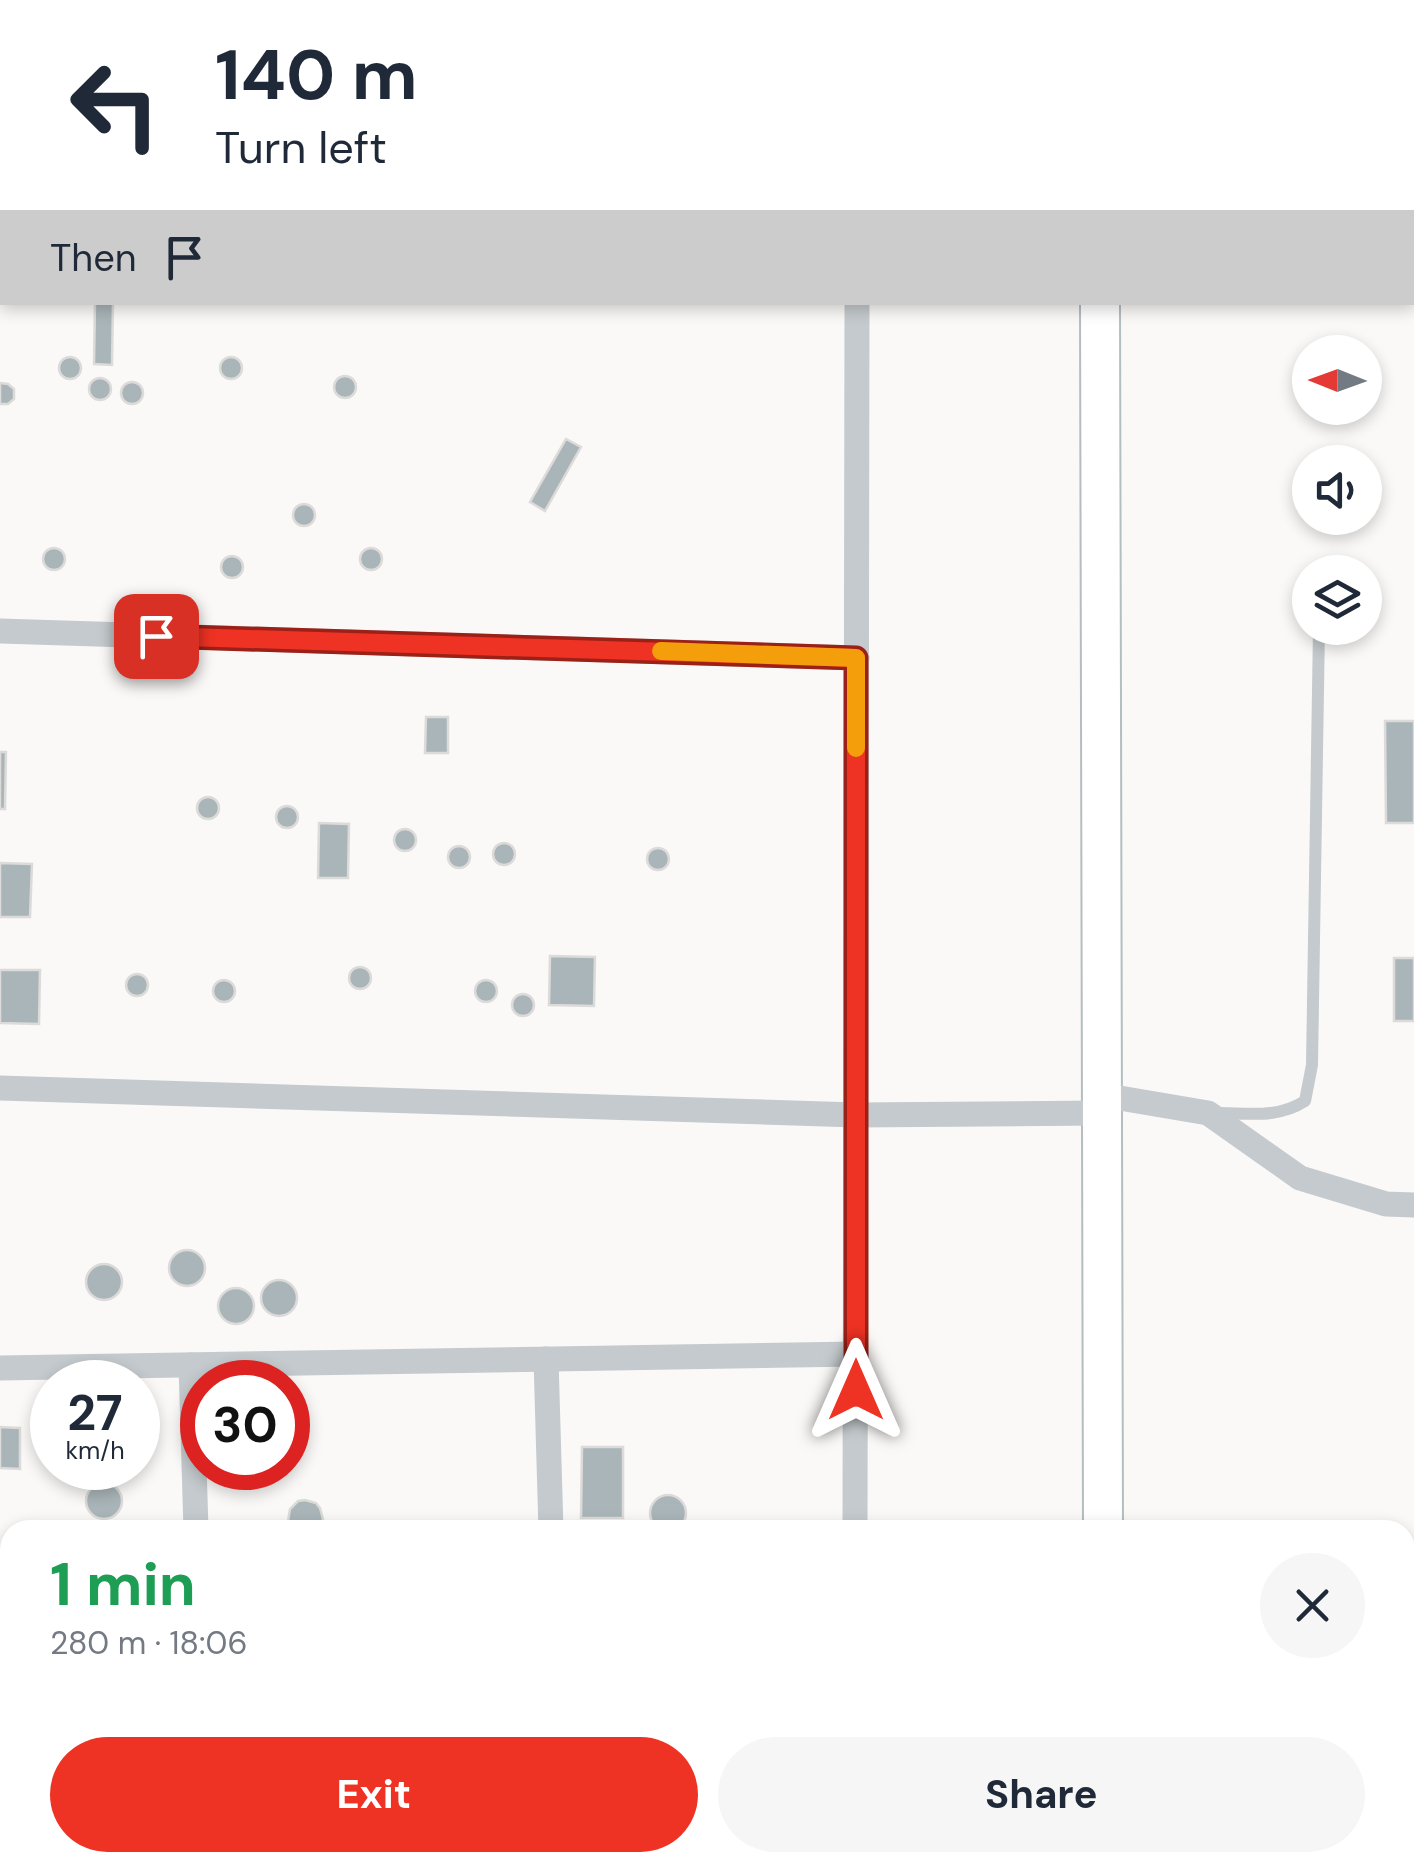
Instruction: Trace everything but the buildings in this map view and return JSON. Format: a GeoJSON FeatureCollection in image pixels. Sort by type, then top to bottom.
{"type":"FeatureCollection","features":[{"type":"Feature","properties":{"kind":"main road"},"geometry":{"type":"LineString","coordinates":[[1100,305],[1103,1520]]}},
{"type":"Feature","properties":{"kind":"street"},"geometry":{"type":"LineString","coordinates":[[856,1520],[857,305]]}},
{"type":"Feature","properties":{"kind":"street"},"geometry":{"type":"LineString","coordinates":[[0,630],[856,658]]}},
{"type":"Feature","properties":{"kind":"street"},"geometry":{"type":"LineString","coordinates":[[0,1088],[856,1115],[1102,1104],[1208,1113],[1300,1178],[1386,1204],[1414,1205]]}},
{"type":"Feature","properties":{"kind":"street"},"geometry":{"type":"LineString","coordinates":[[310,1363],[856,1354]]}},
{"type":"Feature","properties":{"kind":"street"},"geometry":{"type":"LineString","coordinates":[[546,1359],[551,1520]]}},
{"type":"Feature","properties":{"kind":"street"},"geometry":{"type":"LineString","coordinates":[[0,1368],[180,1365]]}},
{"type":"Feature","properties":{"kind":"street"},"geometry":{"type":"LineString","coordinates":[[195,1490],[196,1520]]}},
{"type":"Feature","properties":{"kind":"lane"},"geometry":{"type":"LineString","coordinates":[[1208,1113],[1274,1114],[1306,1102],[1312,1065],[1319,645]]}},
{"type":"Feature","properties":{"kind":"slow traffic"},"geometry":{"type":"LineString","coordinates":[[661,651],[856,658],[856,748]]}},
{"type":"Feature","properties":{"kind":"route"},"geometry":{"type":"LineString","coordinates":[[156,636],[856,658],[856,1390]]}}]}
